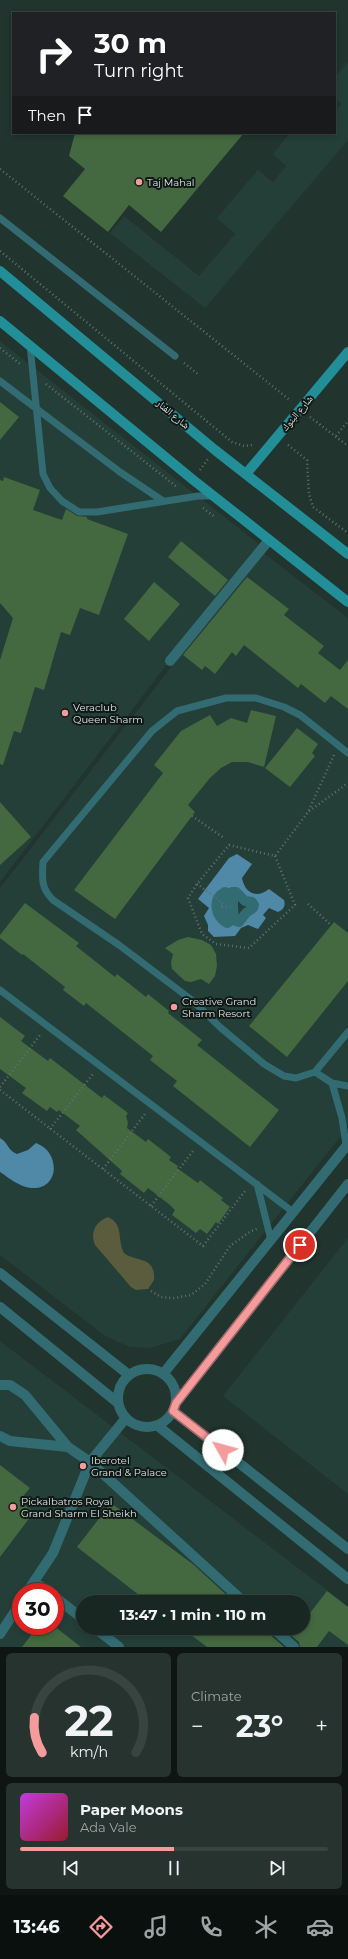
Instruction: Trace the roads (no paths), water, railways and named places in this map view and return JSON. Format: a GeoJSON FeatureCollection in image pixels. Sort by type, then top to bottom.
{"type":"FeatureCollection","features":[{"type":"Feature","properties":{"kind":"main road","name":"شارع الفنار"},"geometry":{"type":"LineString","coordinates":[[0,271],[215,450],[348,554]]}},
{"type":"Feature","properties":{"kind":"main road"},"geometry":{"type":"LineString","coordinates":[[0,321],[192,479],[348,602]]}},
{"type":"Feature","properties":{"kind":"main road","name":"شارع البنوك"},"geometry":{"type":"LineString","coordinates":[[246,474],[348,352]]}},
{"type":"Feature","properties":{"kind":"street"},"geometry":{"type":"LineString","coordinates":[[170,661],[269,540]]}},
{"type":"Feature","properties":{"kind":"street"},"geometry":{"type":"LineString","coordinates":[[163,1374],[347,1144]]}},
{"type":"Feature","properties":{"kind":"street"},"geometry":{"type":"LineString","coordinates":[[0,1306],[118,1403],[126,1418],[137,1426],[158,1426],[164,1422],[174,1407],[348,1184]]}},
{"type":"Feature","properties":{"kind":"street"},"geometry":{"type":"LineString","coordinates":[[0,1273],[130,1375]]}},
{"type":"Feature","properties":{"kind":"street"},"geometry":{"type":"LineString","coordinates":[[118,1403],[121,1386],[130,1375],[136,1371],[150,1369],[163,1374],[174,1387],[174,1407]]}},
{"type":"Feature","properties":{"kind":"street"},"geometry":{"type":"LineString","coordinates":[[0,1385],[10,1385],[25,1395],[68,1447],[90,1462],[236,1595]]}},
{"type":"Feature","properties":{"kind":"street"},"geometry":{"type":"LineString","coordinates":[[174,1407],[348,1549]]}},
{"type":"Feature","properties":{"kind":"street"},"geometry":{"type":"LineString","coordinates":[[37,1583],[34,1581],[53,1553],[90,1462],[126,1418]]}},
{"type":"Feature","properties":{"kind":"street"},"geometry":{"type":"LineString","coordinates":[[158,1426],[348,1579]]}},
{"type":"Feature","properties":{"kind":"street"},"geometry":{"type":"LineString","coordinates":[[0,1436],[10,1441],[68,1447]]}},
{"type":"Feature","properties":{"kind":"street"},"geometry":{"type":"LineString","coordinates":[[64,1604],[76,1614]]}},
{"type":"Feature","properties":{"kind":"street"},"geometry":{"type":"LineString","coordinates":[[0,1634],[12,1616]]}},
{"type":"Feature","properties":{"kind":"street"},"geometry":{"type":"LineString","coordinates":[[104,1635],[119,1647]]}},
{"type":"Feature","properties":{"kind":"street"},"geometry":{"type":"LineString","coordinates":[[281,1635],[294,1647]]}},
{"type":"Feature","properties":{"kind":"lane"},"geometry":{"type":"LineString","coordinates":[[0,218],[175,356]]}},
{"type":"Feature","properties":{"kind":"lane"},"geometry":{"type":"LineString","coordinates":[[30,345],[31,372],[43,474],[50,488],[62,501],[79,512],[97,512],[190,497],[214,496]]}},
{"type":"Feature","properties":{"kind":"lane"},"geometry":{"type":"LineString","coordinates":[[0,381],[35,406],[120,472],[163,501]]}},
{"type":"Feature","properties":{"kind":"lane"},"geometry":{"type":"LineString","coordinates":[[348,753],[300,715],[284,707],[256,698],[226,698],[177,711],[152,731],[43,862],[41,881],[46,893],[53,900],[119,945],[192,1001],[221,1028],[264,1064],[290,1078],[303,1077],[315,1072],[348,1032]]}},
{"type":"Feature","properties":{"kind":"lane"},"geometry":{"type":"LineString","coordinates":[[0,990],[293,1212]]}},
{"type":"Feature","properties":{"kind":"lane"},"geometry":{"type":"LineString","coordinates":[[315,1072],[332,1084],[348,1086]]}},
{"type":"Feature","properties":{"kind":"lane"},"geometry":{"type":"LineString","coordinates":[[332,1084],[342,1118],[347,1144]]}},
{"type":"Feature","properties":{"kind":"lane"},"geometry":{"type":"LineString","coordinates":[[255,1183],[271,1240]]}},
{"type":"Feature","properties":{"kind":"water"},"geometry":{"type":"Polygon","coordinates":[[[237,854],[252,864],[242,878],[248,891],[260,894],[269,889],[285,902],[283,909],[278,912],[269,908],[263,915],[266,918],[258,929],[248,925],[241,928],[235,936],[214,937],[208,931],[208,925],[204,916],[209,908],[198,899],[229,858],[237,854]],[[239,895],[234,920],[250,911],[239,895]]]}},
{"type":"Feature","properties":{"kind":"water"},"geometry":{"type":"Polygon","coordinates":[[[0,1138],[14,1153],[17,1154],[28,1150],[36,1143],[44,1148],[50,1154],[54,1170],[48,1183],[41,1187],[31,1188],[15,1182],[0,1172],[0,1138]]]}},
{"type":"Feature","properties":{"kind":"place","name":"Taj Mahal"},"geometry":{"type":"Point","coordinates":[139,182]}},
{"type":"Feature","properties":{"kind":"place","name":"Veraclub Queen Sharm"},"geometry":{"type":"Point","coordinates":[65,713]}},
{"type":"Feature","properties":{"kind":"place","name":"Creative Grand Sharm Resort"},"geometry":{"type":"Point","coordinates":[174,1007]}},
{"type":"Feature","properties":{"kind":"place","name":"Iberotel Grand & Palace"},"geometry":{"type":"Point","coordinates":[83,1466]}},
{"type":"Feature","properties":{"kind":"place","name":"Pickalbatros Royal Grand Sharm El Sheikh"},"geometry":{"type":"Point","coordinates":[13,1507]}}]}
